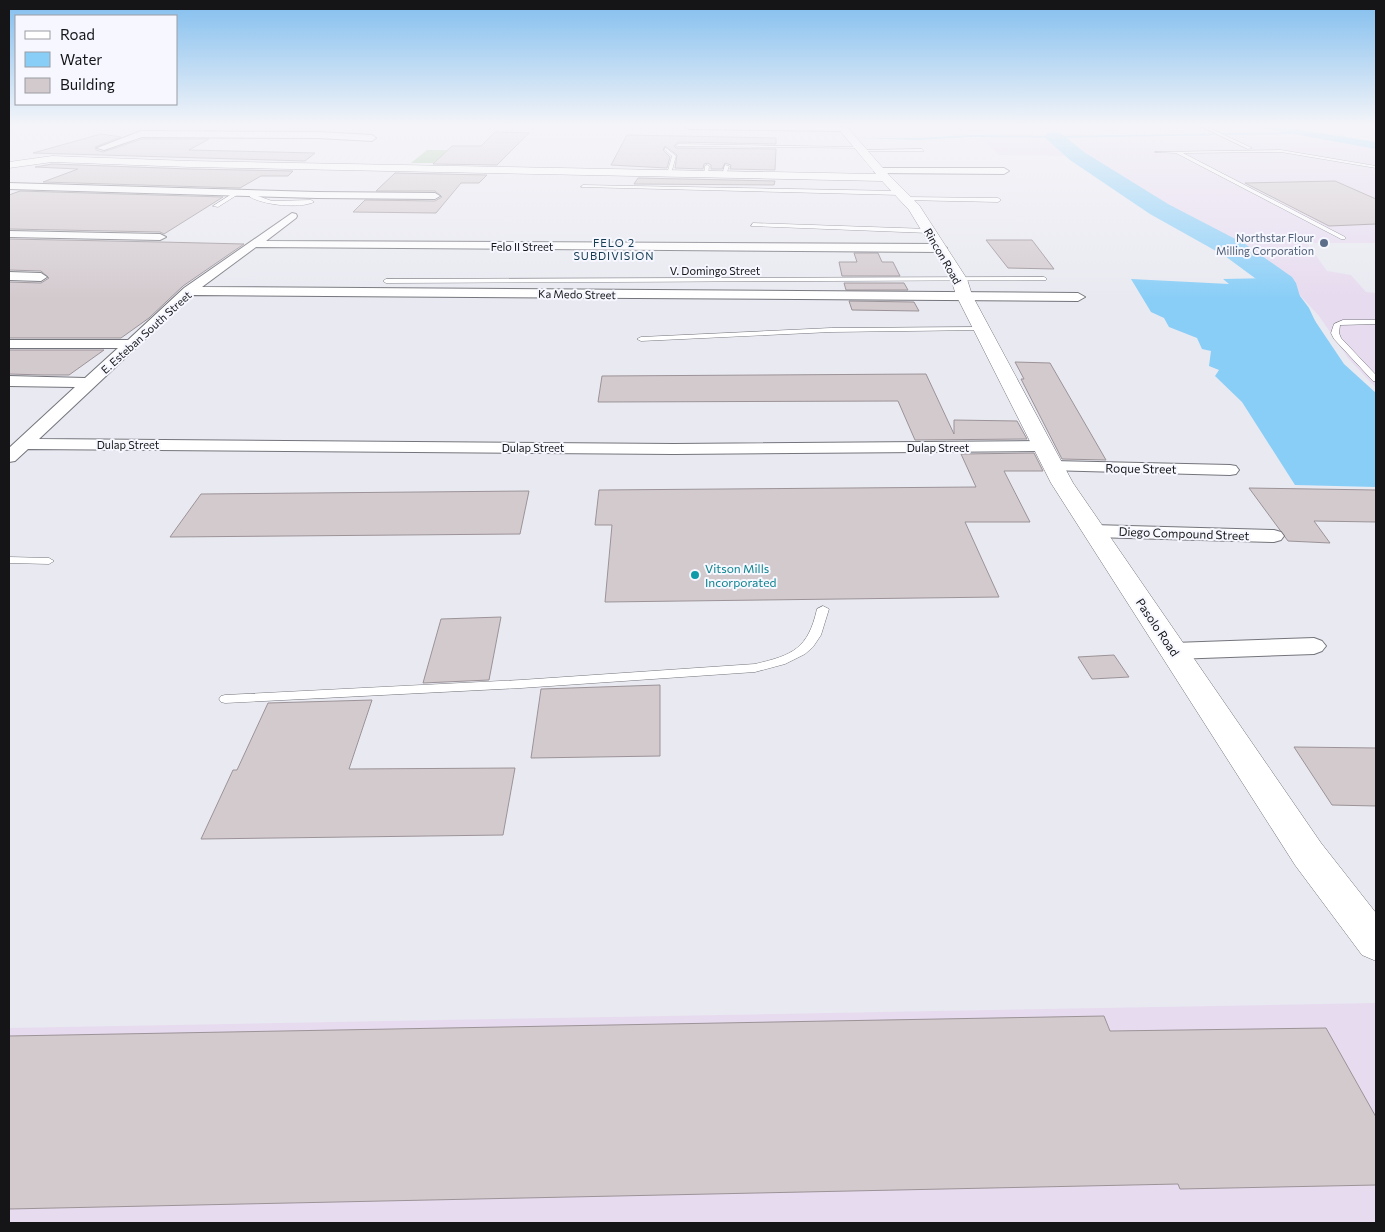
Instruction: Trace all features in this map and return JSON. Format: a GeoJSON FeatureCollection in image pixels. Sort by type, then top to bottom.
{"type":"FeatureCollection","features":[{"type":"Feature","properties":{"kind":"street","name":"Rincon Road"},"geometry":{"type":"LineString","coordinates":[[892,184],[903,196],[941,248],[962,287]]}},
{"type":"Feature","properties":{"kind":"street"},"geometry":{"type":"LineString","coordinates":[[9,186],[237,193],[435,196]]}},
{"type":"Feature","properties":{"kind":"street","name":"E. Esteban South Street"},"geometry":{"type":"LineString","coordinates":[[9,457],[189,292],[292,216]]}},
{"type":"Feature","properties":{"kind":"street"},"geometry":{"type":"LineString","coordinates":[[9,234],[160,237]]}},
{"type":"Feature","properties":{"kind":"street","name":"Felo II Street"},"geometry":{"type":"LineString","coordinates":[[253,244],[941,248]]}},
{"type":"Feature","properties":{"kind":"street"},"geometry":{"type":"LineString","coordinates":[[9,276],[41,277]]}},
{"type":"Feature","properties":{"kind":"street","name":"Ka Medo Street"},"geometry":{"type":"LineString","coordinates":[[189,292],[962,287],[1078,298]]}},
{"type":"Feature","properties":{"kind":"street","name":"Pasolo Road"},"geometry":{"type":"LineString","coordinates":[[962,287],[1048,456],[1093,531],[1308,854],[1376,944]]}},
{"type":"Feature","properties":{"kind":"street"},"geometry":{"type":"LineString","coordinates":[[9,344],[132,344]]}},
{"type":"Feature","properties":{"kind":"street"},"geometry":{"type":"LineString","coordinates":[[9,381],[91,382]]}},
{"type":"Feature","properties":{"kind":"street","name":"Dulap Street"},"geometry":{"type":"LineString","coordinates":[[24,444],[674,449],[1048,456]]}},
{"type":"Feature","properties":{"kind":"street","name":"Roque Street"},"geometry":{"type":"LineString","coordinates":[[1048,456],[1230,470]]}},
{"type":"Feature","properties":{"kind":"street","name":"Diego Compound Street"},"geometry":{"type":"LineString","coordinates":[[1093,531],[1274,536]]}},
{"type":"Feature","properties":{"kind":"street"},"geometry":{"type":"LineString","coordinates":[[1174,651],[1314,646]]}},
{"type":"Feature","properties":{"kind":"lane"},"geometry":{"type":"LineString","coordinates":[[1239,184],[1344,238]]}},
{"type":"Feature","properties":{"kind":"lane"},"geometry":{"type":"LineString","coordinates":[[583,186],[998,200]]}},
{"type":"Feature","properties":{"kind":"lane"},"geometry":{"type":"LineString","coordinates":[[216,206],[237,193]]}},
{"type":"Feature","properties":{"kind":"lane"},"geometry":{"type":"LineString","coordinates":[[252,193],[252,196],[256,199],[265,201],[310,202]]}},
{"type":"Feature","properties":{"kind":"lane"},"geometry":{"type":"LineString","coordinates":[[753,225],[929,231]]}},
{"type":"Feature","properties":{"kind":"lane","name":"V. Domingo Street"},"geometry":{"type":"LineString","coordinates":[[386,282],[962,287],[1044,279]]}},
{"type":"Feature","properties":{"kind":"lane"},"geometry":{"type":"LineString","coordinates":[[1376,322],[1343,322],[1337,324],[1335,333],[1338,339],[1376,379]]}},
{"type":"Feature","properties":{"kind":"lane"},"geometry":{"type":"LineString","coordinates":[[641,339],[831,330],[982,329]]}},
{"type":"Feature","properties":{"kind":"lane"},"geometry":{"type":"LineString","coordinates":[[9,560],[49,561]]}},
{"type":"Feature","properties":{"kind":"lane"},"geometry":{"type":"LineString","coordinates":[[225,699],[521,684],[755,668],[785,661],[804,650],[820,627],[823,608]]}},
{"type":"Feature","properties":{"kind":"shaded area"},"geometry":{"type":"Polygon","coordinates":[[[1122,184],[1376,184],[1376,243],[1307,243],[1327,271],[1351,275],[1366,292],[1376,293],[1376,388],[1348,358],[1319,316],[1277,270],[1228,241],[1178,220],[1122,184]]]}},
{"type":"Feature","properties":{"kind":"shaded area"},"geometry":{"type":"Polygon","coordinates":[[[1376,1003],[1376,1223],[9,1223],[9,1028],[1376,1003]]]}},
{"type":"Feature","properties":{"kind":"water"},"geometry":{"type":"Polygon","coordinates":[[[1131,279],[1229,284],[1223,279],[1283,279],[1294,288],[1309,308],[1330,353],[1376,398],[1376,487],[1295,485],[1242,402],[1215,376],[1219,370],[1209,366],[1211,351],[1202,349],[1197,338],[1169,327],[1164,318],[1151,312],[1131,279]]]}},
{"type":"Feature","properties":{"kind":"building"},"geometry":{"type":"Polygon","coordinates":[[[125,184],[246,184],[240,188],[125,184]]]}},
{"type":"Feature","properties":{"kind":"building"},"geometry":{"type":"Polygon","coordinates":[[[383,184],[460,184],[436,213],[353,212],[365,200],[435,201],[442,197],[435,191],[376,191],[383,184]]]}},
{"type":"Feature","properties":{"kind":"building"},"geometry":{"type":"Polygon","coordinates":[[[703,184],[774,184],[774,185],[703,184]]]}},
{"type":"Feature","properties":{"kind":"building"},"geometry":{"type":"Polygon","coordinates":[[[1248,184],[1343,184],[1376,199],[1376,224],[1329,226],[1248,184]]]}},
{"type":"Feature","properties":{"kind":"building"},"geometry":{"type":"Polygon","coordinates":[[[20,191],[223,197],[164,234],[160,232],[9,229],[9,195],[20,191]]]}},
{"type":"Feature","properties":{"kind":"building"},"geometry":{"type":"Polygon","coordinates":[[[9,239],[244,244],[183,286],[149,318],[121,338],[9,338],[9,282],[41,283],[49,278],[41,271],[9,270],[9,239]]]}},
{"type":"Feature","properties":{"kind":"building"},"geometry":{"type":"Polygon","coordinates":[[[986,240],[1032,240],[1054,269],[1008,268],[986,240]]]}},
{"type":"Feature","properties":{"kind":"building"},"geometry":{"type":"Polygon","coordinates":[[[854,253],[878,253],[882,262],[893,262],[900,276],[842,276],[839,262],[857,262],[854,253]]]}},
{"type":"Feature","properties":{"kind":"building"},"geometry":{"type":"Polygon","coordinates":[[[844,283],[904,283],[908,290],[846,290],[844,283]]]}},
{"type":"Feature","properties":{"kind":"building"},"geometry":{"type":"Polygon","coordinates":[[[849,301],[914,302],[919,311],[852,310],[849,301]]]}},
{"type":"Feature","properties":{"kind":"building"},"geometry":{"type":"Polygon","coordinates":[[[9,350],[104,350],[69,375],[43,375],[9,374],[9,350]]]}},
{"type":"Feature","properties":{"kind":"building"},"geometry":{"type":"Polygon","coordinates":[[[1015,362],[1050,363],[1106,460],[1062,459],[1021,379],[1024,379],[1015,362]]]}},
{"type":"Feature","properties":{"kind":"building"},"geometry":{"type":"Polygon","coordinates":[[[926,374],[954,434],[954,420],[1017,421],[1027,439],[915,440],[898,401],[598,402],[602,376],[926,374]]]}},
{"type":"Feature","properties":{"kind":"building"},"geometry":{"type":"Polygon","coordinates":[[[1034,453],[1043,471],[1004,471],[1030,522],[965,522],[999,597],[605,602],[612,525],[595,525],[599,490],[976,487],[961,454],[1034,453]]]}},
{"type":"Feature","properties":{"kind":"building"},"geometry":{"type":"Polygon","coordinates":[[[1249,488],[1376,490],[1376,522],[1314,521],[1330,543],[1288,541],[1249,488]]]}},
{"type":"Feature","properties":{"kind":"building"},"geometry":{"type":"Polygon","coordinates":[[[529,491],[520,534],[170,537],[201,494],[529,491]]]}},
{"type":"Feature","properties":{"kind":"building"},"geometry":{"type":"Polygon","coordinates":[[[501,617],[489,680],[423,683],[441,619],[501,617]]]}},
{"type":"Feature","properties":{"kind":"building"},"geometry":{"type":"Polygon","coordinates":[[[1114,655],[1129,677],[1092,679],[1078,657],[1114,655]]]}},
{"type":"Feature","properties":{"kind":"building"},"geometry":{"type":"Polygon","coordinates":[[[660,685],[660,756],[531,758],[541,689],[660,685]]]}},
{"type":"Feature","properties":{"kind":"building"},"geometry":{"type":"Polygon","coordinates":[[[372,700],[349,769],[515,768],[503,835],[201,839],[233,770],[237,770],[268,703],[372,700]]]}},
{"type":"Feature","properties":{"kind":"building"},"geometry":{"type":"Polygon","coordinates":[[[1294,747],[1376,748],[1376,806],[1332,805],[1294,747]]]}},
{"type":"Feature","properties":{"kind":"building"},"geometry":{"type":"Polygon","coordinates":[[[1104,1016],[1110,1031],[1326,1028],[1376,1117],[1376,1185],[1180,1189],[1178,1184],[9,1209],[9,1036],[1104,1016]]]}},
{"type":"Feature","properties":{"kind":"waterway"},"geometry":{"type":"LineString","coordinates":[[1121,184],[1159,209],[1235,250],[1281,283],[1286,300],[1331,371],[1376,413]]}},
{"type":"Feature","properties":{"kind":"place","name":"Northstar Flour Milling Corporation"},"geometry":{"type":"Point","coordinates":[1324,243]}},
{"type":"Feature","properties":{"kind":"place","name":"Vitson Mills Incorporated"},"geometry":{"type":"Point","coordinates":[695,575]}},
{"type":"Feature","properties":{"kind":"district","name":"FELO 2 SUBDIVISION"},"geometry":{"type":"Point","coordinates":[614,248]}}]}
